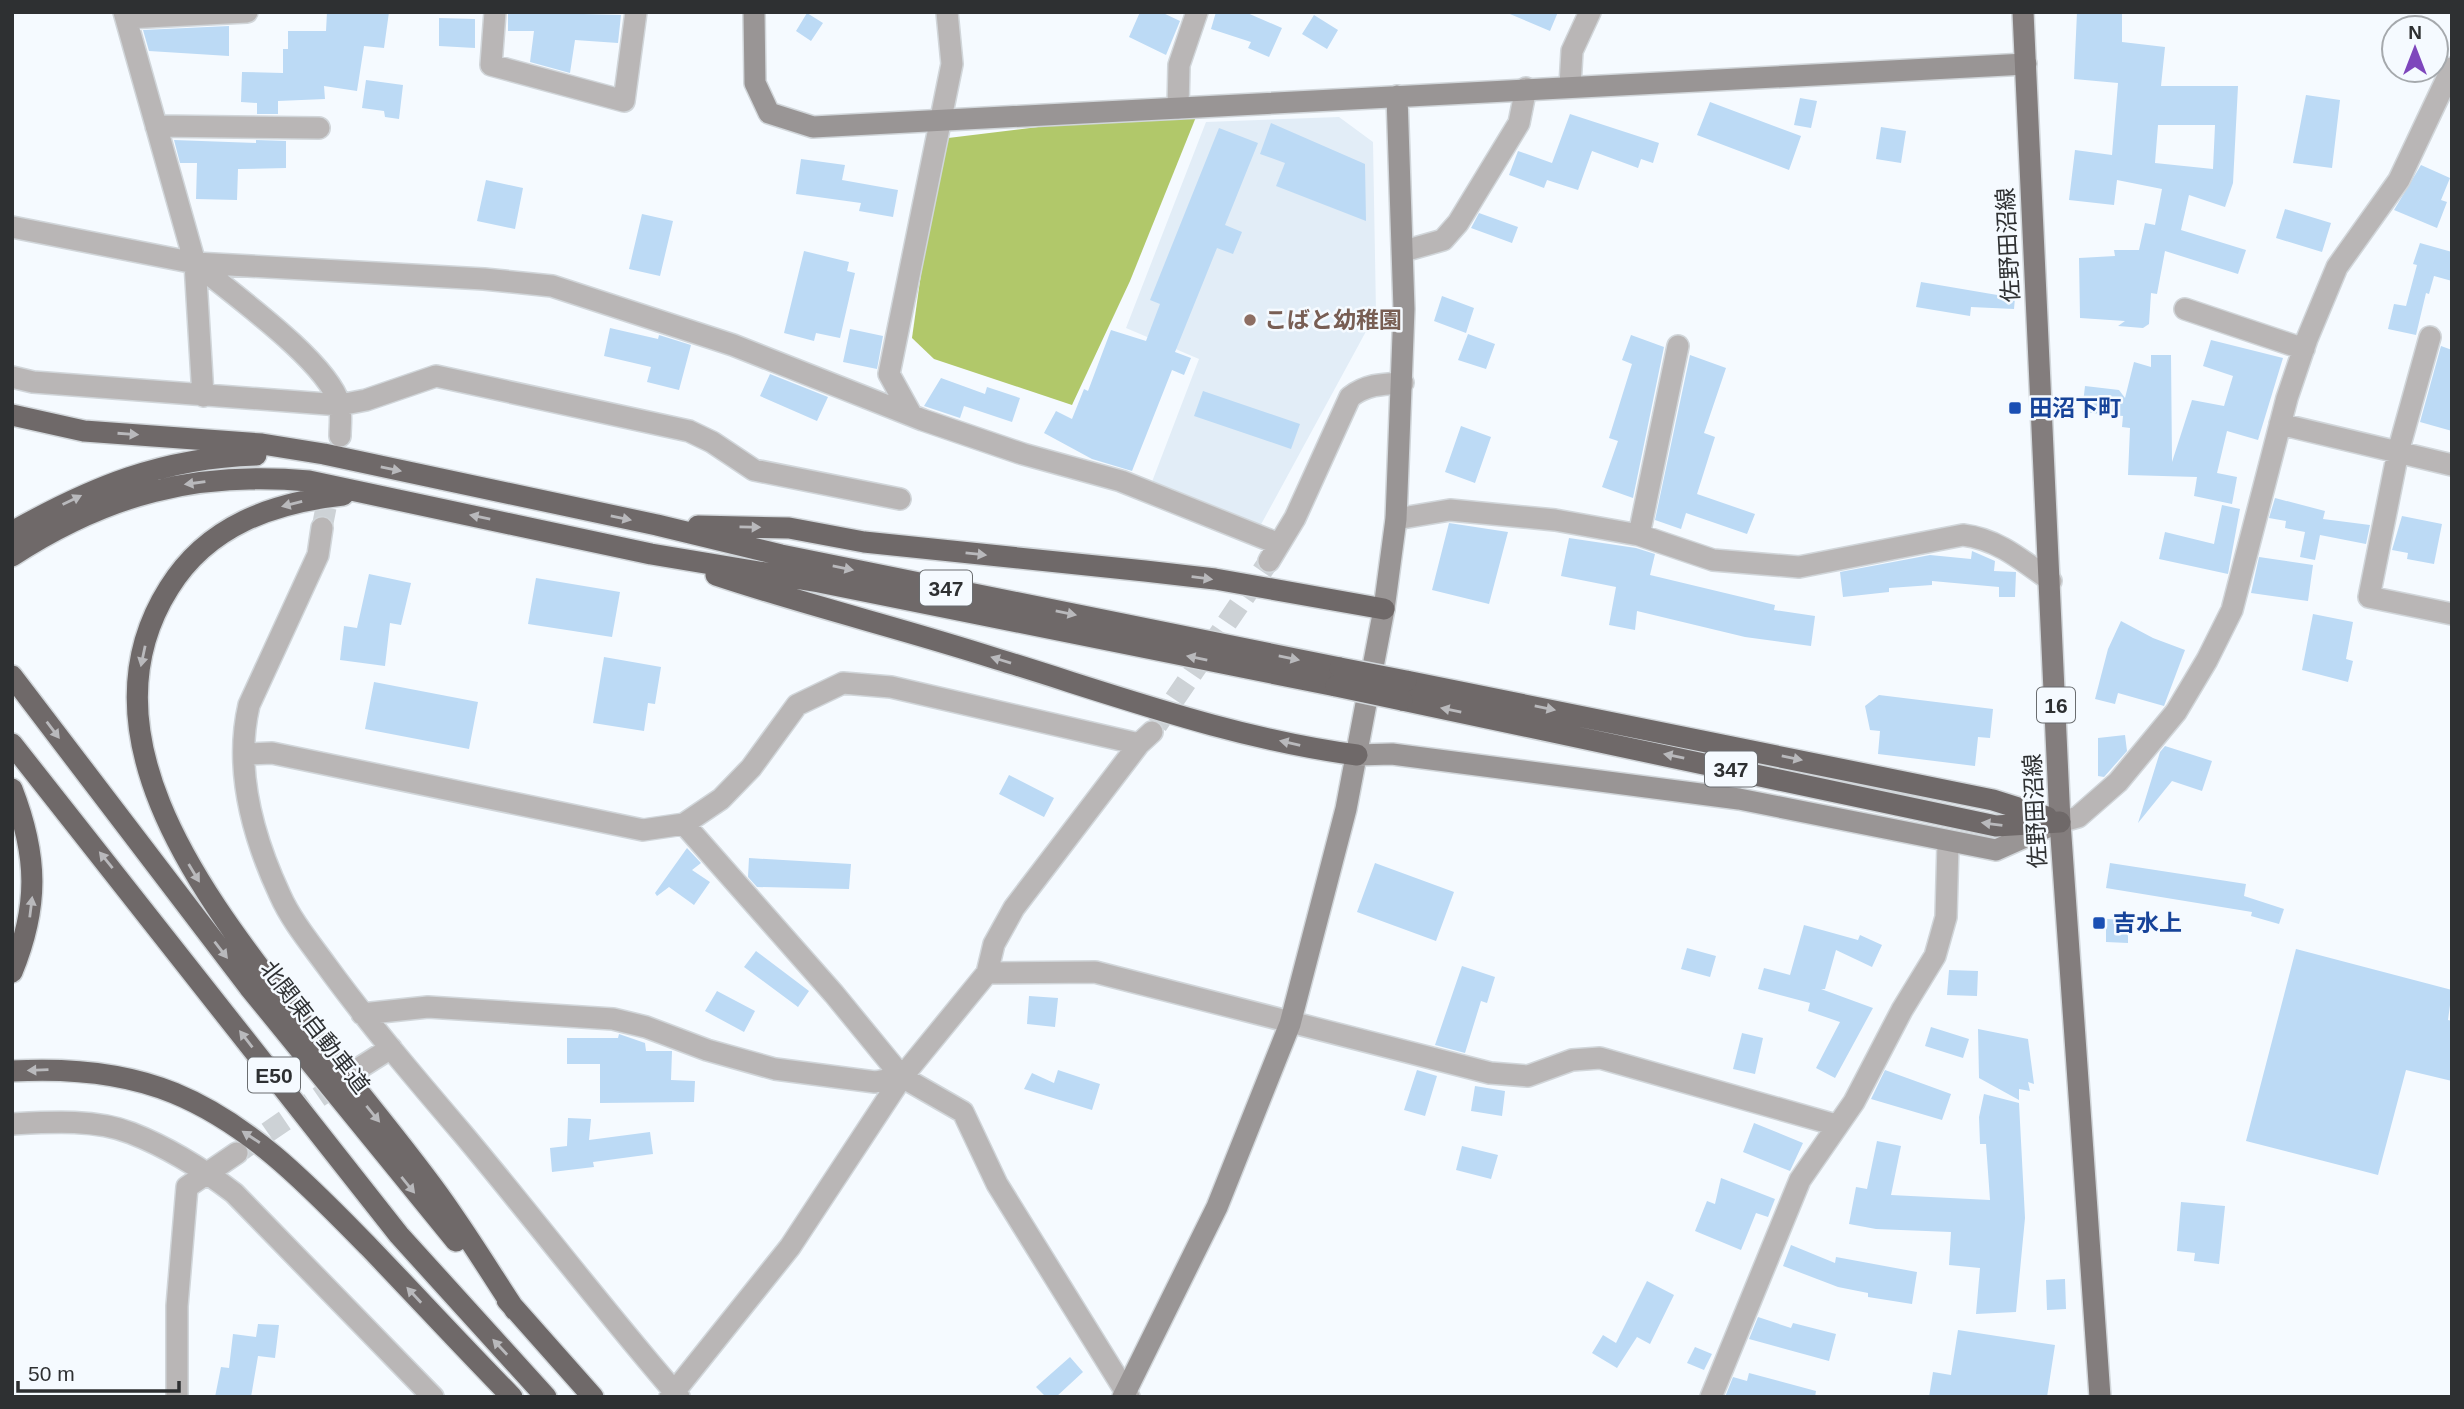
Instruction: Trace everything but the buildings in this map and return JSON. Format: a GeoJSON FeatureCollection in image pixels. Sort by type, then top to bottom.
{"type":"FeatureCollection","features":[{"type":"Feature","properties":{"kind":"highway"},"geometry":{"type":"LineString","coordinates":[[12,415],[84,431],[262,444],[324,454]]}},
{"type":"Feature","properties":{"kind":"highway"},"geometry":{"type":"LineString","coordinates":[[12,532],[71,499],[119,479],[158,468],[233,456],[324,454]]}},
{"type":"Feature","properties":{"kind":"highway","name":"347"},"geometry":{"type":"LineString","coordinates":[[324,454],[657,525],[781,555],[1338,677]]}},
{"type":"Feature","properties":{"kind":"highway"},"geometry":{"type":"LineString","coordinates":[[12,556],[81,516],[164,487],[261,477],[309,481],[384,496]]}},
{"type":"Feature","properties":{"kind":"highway"},"geometry":{"type":"LineString","coordinates":[[384,496],[347,495],[318,498],[260,512],[234,524],[194,555],[161,599],[149,629],[139,691],[141,735],[161,810],[204,890],[272,984],[433,1187],[515,1310]]}},
{"type":"Feature","properties":{"kind":"highway","name":"347"},"geometry":{"type":"LineString","coordinates":[[384,496],[652,554],[1338,677],[1993,800],[2060,822]]}},
{"type":"Feature","properties":{"kind":"highway"},"geometry":{"type":"LineString","coordinates":[[657,525],[789,528],[864,542],[1215,579],[1384,609]]}},
{"type":"Feature","properties":{"kind":"highway"},"geometry":{"type":"LineString","coordinates":[[652,554],[813,607],[884,624],[1216,726],[1357,755]]}},
{"type":"Feature","properties":{"kind":"highway","name":"北関東自動車道"},"geometry":{"type":"LineString","coordinates":[[12,676],[249,987],[418,1196],[593,1397]]}},
{"type":"Feature","properties":{"kind":"highway","name":"E50"},"geometry":{"type":"LineString","coordinates":[[12,744],[399,1235],[546,1397]]}},
{"type":"Feature","properties":{"kind":"highway"},"geometry":{"type":"LineString","coordinates":[[12,789],[29,840],[33,907],[25,940],[12,972]]}},
{"type":"Feature","properties":{"kind":"highway"},"geometry":{"type":"LineString","coordinates":[[12,1071],[82,1071],[146,1084],[174,1093],[251,1137],[326,1204],[512,1397]]}},
{"type":"Feature","properties":{"kind":"main road","name":"佐野田沼線"},"geometry":{"type":"LineString","coordinates":[[2023,12],[2060,822],[2100,1397]]}},
{"type":"Feature","properties":{"kind":"street"},"geometry":{"type":"LineString","coordinates":[[203,396],[195,263],[125,15],[247,12]]}},
{"type":"Feature","properties":{"kind":"street"},"geometry":{"type":"LineString","coordinates":[[495,12],[491,65],[624,101],[636,12]]}},
{"type":"Feature","properties":{"kind":"street"},"geometry":{"type":"LineString","coordinates":[[754,12],[755,83],[769,113],[813,127],[2026,64]]}},
{"type":"Feature","properties":{"kind":"street"},"geometry":{"type":"LineString","coordinates":[[911,414],[889,374],[952,64],[947,12]]}},
{"type":"Feature","properties":{"kind":"street"},"geometry":{"type":"LineString","coordinates":[[1178,108],[1178,65],[1197,12]]}},
{"type":"Feature","properties":{"kind":"street"},"geometry":{"type":"LineString","coordinates":[[1570,86],[1572,51],[1590,12]]}},
{"type":"Feature","properties":{"kind":"street"},"geometry":{"type":"LineString","coordinates":[[1357,755],[1392,754],[1682,790],[1948,843],[1996,850],[2078,817],[2118,782],[2145,752],[2190,691],[2232,610],[2280,424],[2304,349],[2337,267],[2399,180],[2446,84]]}},
{"type":"Feature","properties":{"kind":"street"},"geometry":{"type":"LineString","coordinates":[[1404,251],[1443,240],[1458,223],[1519,123],[1526,88]]}},
{"type":"Feature","properties":{"kind":"street"},"geometry":{"type":"LineString","coordinates":[[1126,1395],[1217,1207],[1290,1024],[1327,888],[1357,755],[1384,609],[1395,519],[1403,383],[1404,251],[1397,96]]}},
{"type":"Feature","properties":{"kind":"street"},"geometry":{"type":"LineString","coordinates":[[156,126],[319,128]]}},
{"type":"Feature","properties":{"kind":"street"},"geometry":{"type":"LineString","coordinates":[[12,228],[195,263],[484,279],[552,286],[733,345],[1023,454],[1121,481],[1274,552],[1295,518],[1350,397],[1361,388],[1375,384],[1403,383]]}},
{"type":"Feature","properties":{"kind":"street"},"geometry":{"type":"LineString","coordinates":[[195,263],[292,345],[329,382],[340,405],[340,436]]}},
{"type":"Feature","properties":{"kind":"street"},"geometry":{"type":"LineString","coordinates":[[2185,309],[2304,349]]}},
{"type":"Feature","properties":{"kind":"street"},"geometry":{"type":"LineString","coordinates":[[2430,337],[2398,452],[2369,597],[2452,614]]}},
{"type":"Feature","properties":{"kind":"street"},"geometry":{"type":"LineString","coordinates":[[1639,535],[1678,346]]}},
{"type":"Feature","properties":{"kind":"street"},"geometry":{"type":"LineString","coordinates":[[12,377],[33,382],[340,405],[366,400],[436,376],[689,431],[712,442],[754,470],[900,499]]}},
{"type":"Feature","properties":{"kind":"street"},"geometry":{"type":"LineString","coordinates":[[2280,424],[2452,465]]}},
{"type":"Feature","properties":{"kind":"street"},"geometry":{"type":"LineString","coordinates":[[1395,519],[1450,510],[1555,520],[1639,535],[1713,560],[1799,567],[1963,534],[1981,537],[2008,550],[2051,581]]}},
{"type":"Feature","properties":{"kind":"street"},"geometry":{"type":"LineString","coordinates":[[246,754],[272,753],[643,830],[684,824],[721,799],[751,768],[797,705],[843,683],[891,687],[1145,738],[1014,908],[994,944],[988,973],[902,1077],[790,1247],[674,1395],[556,1244],[362,1014],[297,926],[280,897],[258,844],[244,781],[246,754],[243,729],[249,705],[318,555],[322,528]]}},
{"type":"Feature","properties":{"kind":"street"},"geometry":{"type":"LineString","coordinates":[[684,824],[834,994],[902,1077],[963,1112],[997,1184],[1126,1395]]}},
{"type":"Feature","properties":{"kind":"street"},"geometry":{"type":"LineString","coordinates":[[1711,1397],[1800,1180],[1854,1102],[1902,1010],[1935,956],[1947,917],[1948,843]]}},
{"type":"Feature","properties":{"kind":"street"},"geometry":{"type":"LineString","coordinates":[[988,973],[1095,972],[1490,1073],[1528,1076],[1572,1060],[1600,1058],[1836,1125]]}},
{"type":"Feature","properties":{"kind":"street"},"geometry":{"type":"LineString","coordinates":[[362,1014],[428,1007],[612,1019],[646,1027],[707,1050],[775,1069],[874,1083],[902,1077]]}},
{"type":"Feature","properties":{"kind":"street"},"geometry":{"type":"LineString","coordinates":[[361,1067],[391,1048]]}},
{"type":"Feature","properties":{"kind":"street"},"geometry":{"type":"LineString","coordinates":[[12,1124],[93,1125],[130,1132],[208,1173],[253,1212],[433,1397]]}},
{"type":"Feature","properties":{"kind":"street"},"geometry":{"type":"LineString","coordinates":[[177,1397],[177,1306],[187,1187],[237,1153]]}},
{"type":"Feature","properties":{"kind":"shaded area","name":"こばと幼稚園"},"geometry":{"type":"Polygon","coordinates":[[[1339,117],[1373,142],[1376,313],[1258,530],[1150,487],[1199,359],[1126,328],[1206,122],[1339,117]]]}},
{"type":"Feature","properties":{"kind":"green space"},"geometry":{"type":"Polygon","coordinates":[[[1200,107],[1130,281],[1072,405],[934,359],[912,338],[940,139],[1200,107]]]}},
{"type":"Feature","properties":{"kind":"tunnel"},"geometry":{"type":"LineString","coordinates":[[322,528],[339,441]]}},
{"type":"Feature","properties":{"kind":"tunnel"},"geometry":{"type":"LineString","coordinates":[[1157,725],[1269,561]]}},
{"type":"Feature","properties":{"kind":"tunnel"},"geometry":{"type":"LineString","coordinates":[[242,1150],[345,1079]]}},
{"type":"Feature","properties":{"kind":"place","name":"こばと幼稚園"},"geometry":{"type":"Point","coordinates":[1250,320]}},
{"type":"Feature","properties":{"kind":"place","name":"田沼下町"},"geometry":{"type":"Point","coordinates":[2015,408]}},
{"type":"Feature","properties":{"kind":"place","name":"吉水上"},"geometry":{"type":"Point","coordinates":[2099,923]}}]}
